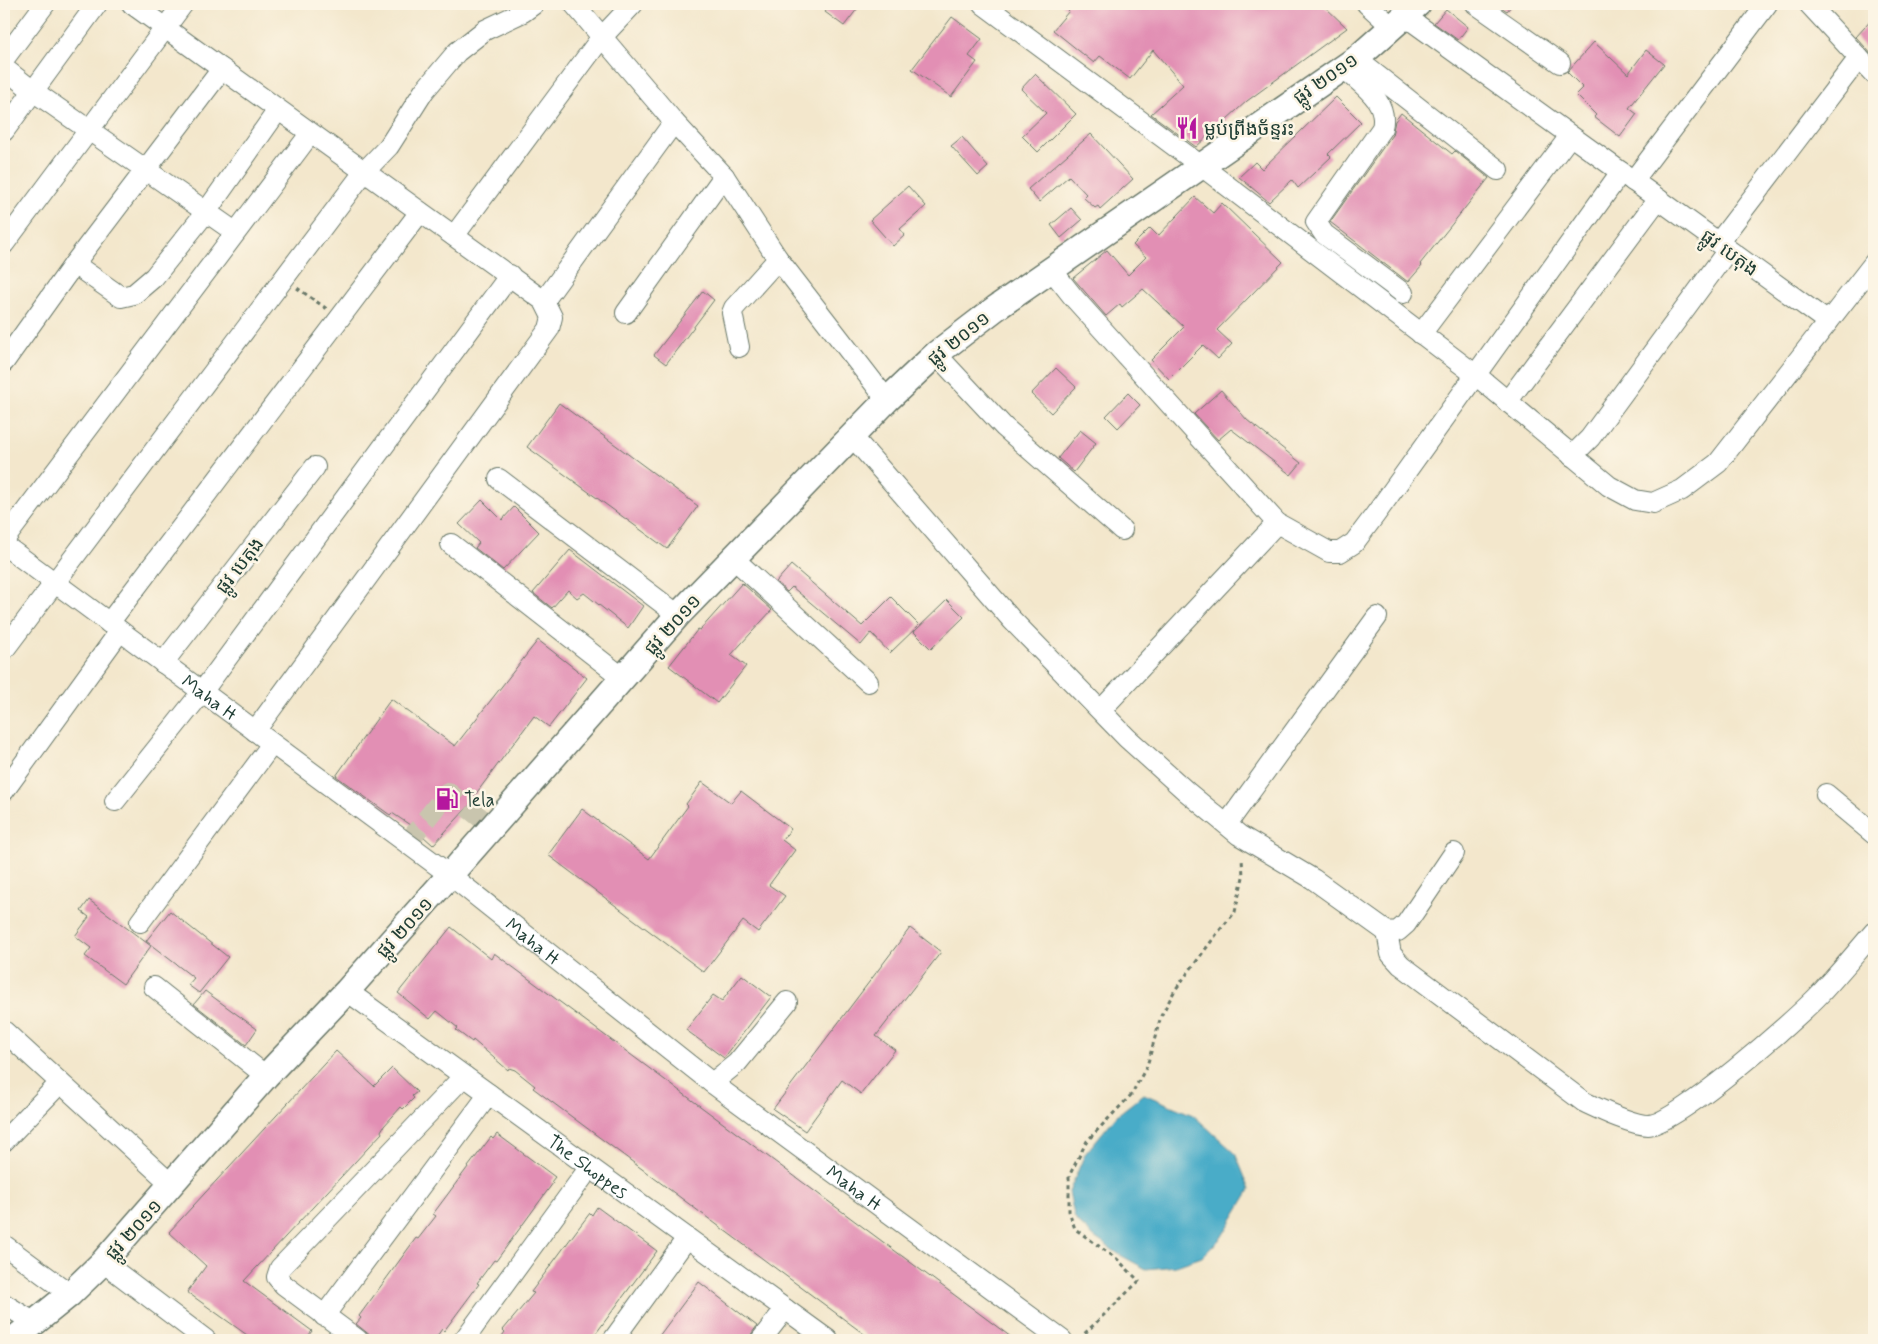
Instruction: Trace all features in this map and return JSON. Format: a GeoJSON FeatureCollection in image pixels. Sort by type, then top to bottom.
{"type":"FeatureCollection","features":[{"type":"Feature","properties":{"kind":"main road","name":"ផ្លូវ ២០១១"},"geometry":{"type":"LineString","coordinates":[[13,1340],[70,1294],[103,1262],[266,1076],[347,991],[678,615],[887,400],[936,354],[1051,269],[1350,63],[1405,15]]}},
{"type":"Feature","properties":{"kind":"street"},"geometry":{"type":"LineString","coordinates":[[4,59],[45,4]]}},
{"type":"Feature","properties":{"kind":"street"},"geometry":{"type":"LineString","coordinates":[[4,131],[97,4]]}},
{"type":"Feature","properties":{"kind":"street"},"geometry":{"type":"LineString","coordinates":[[132,4],[310,134],[510,275],[544,301],[552,317],[549,329],[255,731]]}},
{"type":"Feature","properties":{"kind":"street"},"geometry":{"type":"LineString","coordinates":[[4,244],[183,4]]}},
{"type":"Feature","properties":{"kind":"street"},"geometry":{"type":"LineString","coordinates":[[4,650],[364,172],[389,146],[424,92],[458,52],[485,30],[523,12],[534,4]]}},
{"type":"Feature","properties":{"kind":"street"},"geometry":{"type":"LineString","coordinates":[[574,4],[674,122],[724,176],[778,259],[887,400]]}},
{"type":"Feature","properties":{"kind":"street"},"geometry":{"type":"LineString","coordinates":[[454,236],[601,38],[633,4]]}},
{"type":"Feature","properties":{"kind":"street"},"geometry":{"type":"LineString","coordinates":[[983,4],[1200,165],[1477,376],[1609,486],[1635,500],[1653,503],[1682,490],[1718,463],[1874,263]]}},
{"type":"Feature","properties":{"kind":"street","name":"ផ្លូវ បេតុង"},"geometry":{"type":"LineString","coordinates":[[1367,4],[1405,15],[1828,322]]}},
{"type":"Feature","properties":{"kind":"street"},"geometry":{"type":"LineString","coordinates":[[1476,4],[1560,63]]}},
{"type":"Feature","properties":{"kind":"street"},"geometry":{"type":"LineString","coordinates":[[1051,269],[1074,298],[1277,524],[1329,552],[1340,552],[1354,543],[1627,177],[1767,4]]}},
{"type":"Feature","properties":{"kind":"street"},"geometry":{"type":"LineString","coordinates":[[1809,4],[1874,74]]}},
{"type":"Feature","properties":{"kind":"street"},"geometry":{"type":"LineString","coordinates":[[1572,456],[1590,438],[1723,246],[1859,58]]}},
{"type":"Feature","properties":{"kind":"street"},"geometry":{"type":"LineString","coordinates":[[1350,63],[1498,170]]}},
{"type":"Feature","properties":{"kind":"street"},"geometry":{"type":"LineString","coordinates":[[1350,63],[1381,103],[1385,117],[1382,128],[1316,222],[1324,234],[1403,293]]}},
{"type":"Feature","properties":{"kind":"street"},"geometry":{"type":"LineString","coordinates":[[4,68],[33,91],[235,232]]}},
{"type":"Feature","properties":{"kind":"street"},"geometry":{"type":"LineString","coordinates":[[4,362],[74,264],[222,69]]}},
{"type":"Feature","properties":{"kind":"street"},"geometry":{"type":"LineString","coordinates":[[74,264],[121,297],[128,297],[143,288],[206,212],[278,110]]}},
{"type":"Feature","properties":{"kind":"street"},"geometry":{"type":"LineString","coordinates":[[544,301],[674,122]]}},
{"type":"Feature","properties":{"kind":"street"},"geometry":{"type":"LineString","coordinates":[[4,540],[310,134]]}},
{"type":"Feature","properties":{"kind":"street"},"geometry":{"type":"LineString","coordinates":[[1421,334],[1570,136]]}},
{"type":"Feature","properties":{"kind":"street"},"geometry":{"type":"LineString","coordinates":[[626,313],[724,176]]}},
{"type":"Feature","properties":{"kind":"street"},"geometry":{"type":"LineString","coordinates":[[1507,402],[1658,200]]}},
{"type":"Feature","properties":{"kind":"street"},"geometry":{"type":"LineString","coordinates":[[4,791],[114,627],[420,212]]}},
{"type":"Feature","properties":{"kind":"street"},"geometry":{"type":"LineString","coordinates":[[739,347],[732,313],[734,308],[778,259]]}},
{"type":"Feature","properties":{"kind":"street"},"geometry":{"type":"LineString","coordinates":[[115,801],[202,692],[510,275]]}},
{"type":"Feature","properties":{"kind":"street"},"geometry":{"type":"LineString","coordinates":[[936,354],[1004,427],[1122,530]]}},
{"type":"Feature","properties":{"kind":"street"},"geometry":{"type":"LineString","coordinates":[[851,435],[1012,620],[1154,763],[1233,830],[1313,879],[1387,932],[1398,931],[1406,924],[1454,853]]}},
{"type":"Feature","properties":{"kind":"street","name":"ផ្លូវ បេតុង"},"geometry":{"type":"LineString","coordinates":[[163,663],[315,467]]}},
{"type":"Feature","properties":{"kind":"street"},"geometry":{"type":"LineString","coordinates":[[499,479],[678,615]]}},
{"type":"Feature","properties":{"kind":"street"},"geometry":{"type":"LineString","coordinates":[[1101,710],[1277,524]]}},
{"type":"Feature","properties":{"kind":"street"},"geometry":{"type":"LineString","coordinates":[[451,544],[622,678]]}},
{"type":"Feature","properties":{"kind":"street","name":"Maha H"},"geometry":{"type":"LineString","coordinates":[[4,545],[450,875],[712,1083],[1062,1340]]}},
{"type":"Feature","properties":{"kind":"street"},"geometry":{"type":"LineString","coordinates":[[733,558],[868,682]]}},
{"type":"Feature","properties":{"kind":"street"},"geometry":{"type":"LineString","coordinates":[[1233,830],[1377,617]]}},
{"type":"Feature","properties":{"kind":"street"},"geometry":{"type":"LineString","coordinates":[[140,922],[272,744]]}},
{"type":"Feature","properties":{"kind":"street"},"geometry":{"type":"LineString","coordinates":[[1826,794],[1874,834]]}},
{"type":"Feature","properties":{"kind":"street"},"geometry":{"type":"LineString","coordinates":[[1387,932],[1391,954],[1401,965],[1584,1102],[1612,1114],[1648,1125],[1667,1120],[1717,1084],[1820,994],[1874,932]]}},
{"type":"Feature","properties":{"kind":"street"},"geometry":{"type":"LineString","coordinates":[[154,986],[266,1076]]}},
{"type":"Feature","properties":{"kind":"street","name":"The Shoppes"},"geometry":{"type":"LineString","coordinates":[[347,991],[828,1340]]}},
{"type":"Feature","properties":{"kind":"street"},"geometry":{"type":"LineString","coordinates":[[712,1083],[737,1063],[787,1002]]}},
{"type":"Feature","properties":{"kind":"street"},"geometry":{"type":"LineString","coordinates":[[4,1032],[172,1185]]}},
{"type":"Feature","properties":{"kind":"street"},"geometry":{"type":"LineString","coordinates":[[358,1340],[284,1285],[277,1277],[280,1268],[464,1076]]}},
{"type":"Feature","properties":{"kind":"street"},"geometry":{"type":"LineString","coordinates":[[4,1141],[60,1083]]}},
{"type":"Feature","properties":{"kind":"street"},"geometry":{"type":"LineString","coordinates":[[324,1316],[489,1094]]}},
{"type":"Feature","properties":{"kind":"street"},"geometry":{"type":"LineString","coordinates":[[464,1340],[590,1167]]}},
{"type":"Feature","properties":{"kind":"street"},"geometry":{"type":"LineString","coordinates":[[613,1340],[687,1238]]}},
{"type":"Feature","properties":{"kind":"street"},"geometry":{"type":"LineString","coordinates":[[4,1246],[70,1294]]}},
{"type":"Feature","properties":{"kind":"street"},"geometry":{"type":"LineString","coordinates":[[103,1262],[206,1340]]}},
{"type":"Feature","properties":{"kind":"street"},"geometry":{"type":"LineString","coordinates":[[4,1304],[35,1323]]}},
{"type":"Feature","properties":{"kind":"street"},"geometry":{"type":"LineString","coordinates":[[762,1340],[785,1309]]}},
{"type":"Feature","properties":{"kind":"path"},"geometry":{"type":"LineString","coordinates":[[284,279],[340,318]]}},
{"type":"Feature","properties":{"kind":"path"},"geometry":{"type":"LineString","coordinates":[[1078,1340],[1139,1281],[1118,1259],[1075,1229],[1069,1211],[1069,1176],[1087,1140],[1131,1095],[1147,1066],[1161,1016],[1176,990],[1235,912],[1243,876],[1233,830]]}},
{"type":"Feature","properties":{"kind":"water"},"geometry":{"type":"Polygon","coordinates":[[[1144,1094],[1193,1115],[1235,1153],[1250,1190],[1221,1238],[1202,1257],[1176,1266],[1146,1269],[1120,1255],[1094,1237],[1075,1219],[1069,1192],[1085,1154],[1117,1115],[1144,1094]]]}},
{"type":"Feature","properties":{"kind":"building"},"geometry":{"type":"Polygon","coordinates":[[[831,4],[861,4],[844,26],[825,12],[831,4]]]}},
{"type":"Feature","properties":{"kind":"building"},"geometry":{"type":"Polygon","coordinates":[[[1062,4],[1209,4],[1215,8],[1219,4],[1322,4],[1347,28],[1247,101],[1196,147],[1151,114],[1183,85],[1153,50],[1130,79],[1100,56],[1094,63],[1053,30],[1069,11],[1062,4]]]}},
{"type":"Feature","properties":{"kind":"building"},"geometry":{"type":"Polygon","coordinates":[[[1496,4],[1513,4],[1507,11],[1496,4]]]}},
{"type":"Feature","properties":{"kind":"building"},"geometry":{"type":"Polygon","coordinates":[[[1446,9],[1468,27],[1458,40],[1434,23],[1446,9]]]}},
{"type":"Feature","properties":{"kind":"building"},"geometry":{"type":"Polygon","coordinates":[[[952,17],[982,39],[969,56],[977,62],[951,97],[912,69],[952,17]]]}},
{"type":"Feature","properties":{"kind":"building"},"geometry":{"type":"Polygon","coordinates":[[[1874,17],[1874,57],[1856,37],[1874,17]]]}},
{"type":"Feature","properties":{"kind":"building"},"geometry":{"type":"Polygon","coordinates":[[[1594,42],[1628,74],[1646,50],[1664,64],[1629,108],[1637,114],[1620,137],[1594,117],[1596,115],[1576,95],[1583,88],[1567,72],[1594,42]]]}},
{"type":"Feature","properties":{"kind":"building"},"geometry":{"type":"Polygon","coordinates":[[[1035,74],[1076,114],[1038,152],[1022,136],[1046,113],[1021,89],[1035,74]]]}},
{"type":"Feature","properties":{"kind":"building"},"geometry":{"type":"Polygon","coordinates":[[[1336,97],[1361,122],[1328,154],[1331,157],[1298,188],[1292,180],[1269,202],[1239,177],[1255,162],[1262,169],[1336,97]]]}},
{"type":"Feature","properties":{"kind":"building"},"geometry":{"type":"Polygon","coordinates":[[[1401,113],[1452,154],[1455,151],[1489,178],[1420,264],[1422,266],[1408,282],[1330,222],[1392,135],[1395,121],[1401,113]]]}},
{"type":"Feature","properties":{"kind":"building"},"geometry":{"type":"Polygon","coordinates":[[[1091,134],[1133,179],[1100,209],[1098,206],[1095,208],[1083,197],[1086,194],[1069,176],[1039,202],[1028,189],[1091,134]]]}},
{"type":"Feature","properties":{"kind":"building"},"geometry":{"type":"Polygon","coordinates":[[[962,137],[988,167],[978,176],[951,146],[962,137]]]}},
{"type":"Feature","properties":{"kind":"building"},"geometry":{"type":"Polygon","coordinates":[[[908,186],[926,206],[900,229],[905,235],[893,246],[870,220],[908,186]]]}},
{"type":"Feature","properties":{"kind":"building"},"geometry":{"type":"Polygon","coordinates":[[[1195,197],[1213,213],[1222,203],[1283,262],[1217,330],[1232,344],[1218,359],[1203,345],[1169,379],[1151,360],[1184,327],[1143,289],[1122,307],[1120,304],[1106,316],[1073,278],[1107,250],[1128,275],[1146,257],[1133,245],[1150,228],[1158,236],[1195,197]]]}},
{"type":"Feature","properties":{"kind":"building"},"geometry":{"type":"Polygon","coordinates":[[[1071,208],[1082,220],[1061,238],[1051,225],[1071,208]]]}},
{"type":"Feature","properties":{"kind":"building"},"geometry":{"type":"Polygon","coordinates":[[[703,291],[714,300],[666,364],[654,355],[703,291]]]}},
{"type":"Feature","properties":{"kind":"building"},"geometry":{"type":"Polygon","coordinates":[[[1056,368],[1076,387],[1051,413],[1031,394],[1056,368]]]}},
{"type":"Feature","properties":{"kind":"building"},"geometry":{"type":"Polygon","coordinates":[[[1221,390],[1247,420],[1301,463],[1291,475],[1231,429],[1218,440],[1194,414],[1221,390]]]}},
{"type":"Feature","properties":{"kind":"building"},"geometry":{"type":"Polygon","coordinates":[[[1128,393],[1140,405],[1118,428],[1106,416],[1128,393]]]}},
{"type":"Feature","properties":{"kind":"building"},"geometry":{"type":"Polygon","coordinates":[[[559,403],[698,506],[667,549],[527,447],[559,403]]]}},
{"type":"Feature","properties":{"kind":"building"},"geometry":{"type":"Polygon","coordinates":[[[1080,430],[1096,443],[1074,472],[1058,458],[1080,430]]]}},
{"type":"Feature","properties":{"kind":"building"},"geometry":{"type":"Polygon","coordinates":[[[482,500],[502,520],[514,507],[539,532],[503,570],[475,548],[479,543],[459,524],[482,500]]]}},
{"type":"Feature","properties":{"kind":"building"},"geometry":{"type":"Polygon","coordinates":[[[570,550],[643,606],[628,628],[584,593],[577,598],[568,590],[552,608],[533,593],[570,550]]]}},
{"type":"Feature","properties":{"kind":"building"},"geometry":{"type":"Polygon","coordinates":[[[791,565],[862,626],[891,597],[919,625],[890,653],[871,633],[861,645],[792,587],[787,592],[776,582],[791,565]]]}},
{"type":"Feature","properties":{"kind":"building"},"geometry":{"type":"Polygon","coordinates":[[[742,583],[772,610],[731,655],[746,666],[717,703],[669,666],[698,629],[700,630],[742,583]]]}},
{"type":"Feature","properties":{"kind":"building"},"geometry":{"type":"Polygon","coordinates":[[[947,600],[964,617],[931,649],[914,632],[947,600]]]}},
{"type":"Feature","properties":{"kind":"building"},"geometry":{"type":"Polygon","coordinates":[[[538,640],[587,678],[549,727],[534,716],[475,795],[477,797],[433,845],[413,827],[392,813],[390,815],[336,776],[391,699],[455,746],[538,640]]]}},
{"type":"Feature","properties":{"kind":"building"},"geometry":{"type":"Polygon","coordinates":[[[702,782],[731,803],[741,791],[791,829],[782,840],[795,850],[769,885],[785,896],[758,932],[743,921],[704,972],[548,855],[582,809],[649,859],[688,806],[686,804],[702,782]]]}},
{"type":"Feature","properties":{"kind":"building"},"geometry":{"type":"Polygon","coordinates":[[[89,900],[151,946],[123,984],[85,956],[91,948],[75,936],[89,917],[81,911],[89,900]]]}},
{"type":"Feature","properties":{"kind":"building"},"geometry":{"type":"Polygon","coordinates":[[[170,911],[228,957],[199,993],[188,985],[194,978],[146,941],[170,911]]]}},
{"type":"Feature","properties":{"kind":"building"},"geometry":{"type":"Polygon","coordinates":[[[451,927],[491,959],[494,953],[1015,1340],[872,1340],[533,1088],[535,1086],[515,1070],[509,1068],[508,1070],[473,1040],[472,1042],[456,1030],[458,1028],[437,1011],[430,1019],[398,993],[451,927]]]}},
{"type":"Feature","properties":{"kind":"building"},"geometry":{"type":"Polygon","coordinates":[[[910,928],[941,952],[876,1036],[895,1050],[861,1094],[842,1080],[805,1131],[773,1109],[910,928]]]}},
{"type":"Feature","properties":{"kind":"building"},"geometry":{"type":"Polygon","coordinates":[[[742,975],[771,997],[724,1058],[686,1030],[713,995],[722,1001],[742,975]]]}},
{"type":"Feature","properties":{"kind":"building"},"geometry":{"type":"Polygon","coordinates":[[[205,991],[257,1029],[246,1045],[194,1004],[205,991]]]}},
{"type":"Feature","properties":{"kind":"building"},"geometry":{"type":"Polygon","coordinates":[[[336,1051],[374,1086],[392,1068],[417,1092],[412,1096],[414,1098],[403,1109],[401,1107],[384,1126],[381,1131],[382,1133],[244,1281],[312,1331],[305,1340],[254,1340],[187,1292],[206,1266],[169,1232],[336,1051]]]}},
{"type":"Feature","properties":{"kind":"building"},"geometry":{"type":"Polygon","coordinates":[[[497,1134],[555,1177],[551,1182],[553,1183],[496,1261],[494,1260],[477,1283],[479,1284],[444,1331],[442,1329],[434,1340],[376,1340],[356,1324],[361,1318],[359,1316],[416,1238],[418,1239],[436,1216],[433,1214],[468,1167],[491,1137],[493,1139],[497,1134]]]}},
{"type":"Feature","properties":{"kind":"building"},"geometry":{"type":"Polygon","coordinates":[[[597,1207],[657,1251],[591,1340],[499,1340],[505,1332],[503,1330],[534,1293],[531,1292],[590,1213],[592,1215],[597,1207]]]}},
{"type":"Feature","properties":{"kind":"building"},"geometry":{"type":"Polygon","coordinates":[[[699,1282],[757,1326],[747,1340],[656,1340],[699,1282]]]}},
{"type":"Feature","properties":{"kind":"tunnel"},"geometry":{"type":"LineString","coordinates":[[407,843],[448,792],[492,827]]}},
{"type":"Feature","properties":{"kind":"place","name":"ម្លប់ព្រីងច័ន្ទរះ"},"geometry":{"type":"Point","coordinates":[1187,128]}},
{"type":"Feature","properties":{"kind":"place","name":"Tela"},"geometry":{"type":"Point","coordinates":[447,799]}}]}
